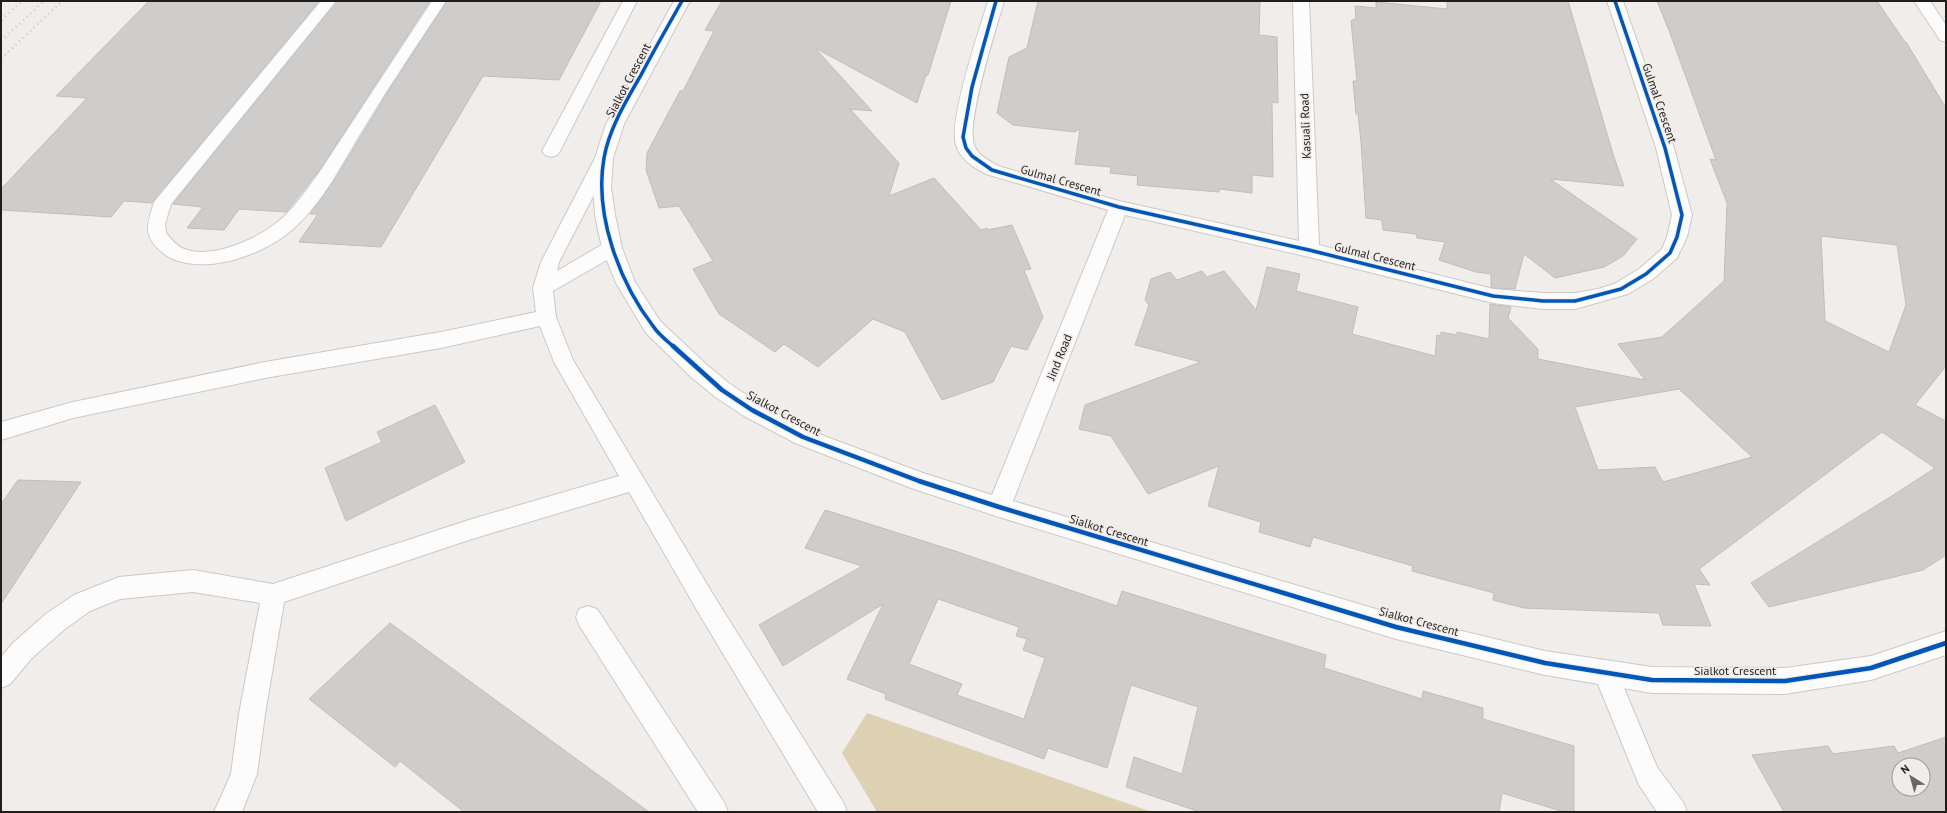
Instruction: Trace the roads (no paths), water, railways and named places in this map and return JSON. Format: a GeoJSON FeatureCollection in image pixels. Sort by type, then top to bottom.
{"type":"FeatureCollection","features":[{"type":"Feature","properties":{"kind":"street","name":"Sialkot Crescent"},"geometry":{"type":"LineString","coordinates":[[682,1],[615,124],[604,158],[602,187],[605,215],[612,248],[626,283],[653,327],[699,371],[746,406],[803,437],[919,481],[999,507],[1396,627],[1546,663],[1652,680],[1785,681],[1870,668],[1946,643]]}},
{"type":"Feature","properties":{"kind":"street","name":"Gulmal Crescent"},"geometry":{"type":"LineString","coordinates":[[996,1],[970,94],[964,129],[964,143],[970,154],[979,163],[1005,174],[1120,207],[1308,250],[1493,296],[1542,301],[1575,301],[1599,296],[1621,289],[1646,274],[1670,252],[1677,237],[1682,215],[1665,148],[1615,1]]}},
{"type":"Feature","properties":{"kind":"street","name":"Kasuali Road"},"geometry":{"type":"LineString","coordinates":[[1301,1],[1308,250]]}},
{"type":"Feature","properties":{"kind":"street"},"geometry":{"type":"LineString","coordinates":[[1922,1],[1946,37]]}},
{"type":"Feature","properties":{"kind":"street","name":"Jind Road"},"geometry":{"type":"LineString","coordinates":[[999,507],[1120,207]]}},
{"type":"Feature","properties":{"kind":"lane"},"geometry":{"type":"LineString","coordinates":[[329,1],[162,202],[156,224],[157,236],[176,253],[206,257],[248,249],[273,236],[287,224],[316,190],[398,60],[439,1]]}},
{"type":"Feature","properties":{"kind":"lane"},"geometry":{"type":"LineString","coordinates":[[551,151],[630,1]]}},
{"type":"Feature","properties":{"kind":"lane"},"geometry":{"type":"LineString","coordinates":[[604,158],[554,255],[543,288],[546,317],[564,362],[706,604],[833,812]]}},
{"type":"Feature","properties":{"kind":"lane"},"geometry":{"type":"LineString","coordinates":[[543,288],[612,248]]}},
{"type":"Feature","properties":{"kind":"lane"},"geometry":{"type":"LineString","coordinates":[[1,430],[73,410],[258,371],[441,340],[546,317]]}},
{"type":"Feature","properties":{"kind":"lane"},"geometry":{"type":"LineString","coordinates":[[1,676],[23,650],[56,621],[82,603],[119,588],[193,581],[273,595],[472,529],[634,481]]}},
{"type":"Feature","properties":{"kind":"lane"},"geometry":{"type":"LineString","coordinates":[[228,812],[244,774],[252,714],[273,595]]}},
{"type":"Feature","properties":{"kind":"lane"},"geometry":{"type":"LineString","coordinates":[[588,617],[714,812]]}},
{"type":"Feature","properties":{"kind":"lane"},"geometry":{"type":"LineString","coordinates":[[1605,672],[1648,776],[1673,812]]}},
{"type":"Feature","properties":{"kind":"railway"},"geometry":{"type":"LineString","coordinates":[[1,4],[4,1]]}},
{"type":"Feature","properties":{"kind":"railway"},"geometry":{"type":"LineString","coordinates":[[1,20],[22,1]]}},
{"type":"Feature","properties":{"kind":"railway"},"geometry":{"type":"LineString","coordinates":[[1,41],[44,1]]}},
{"type":"Feature","properties":{"kind":"railway"},"geometry":{"type":"LineString","coordinates":[[1,59],[62,1]]}}]}
